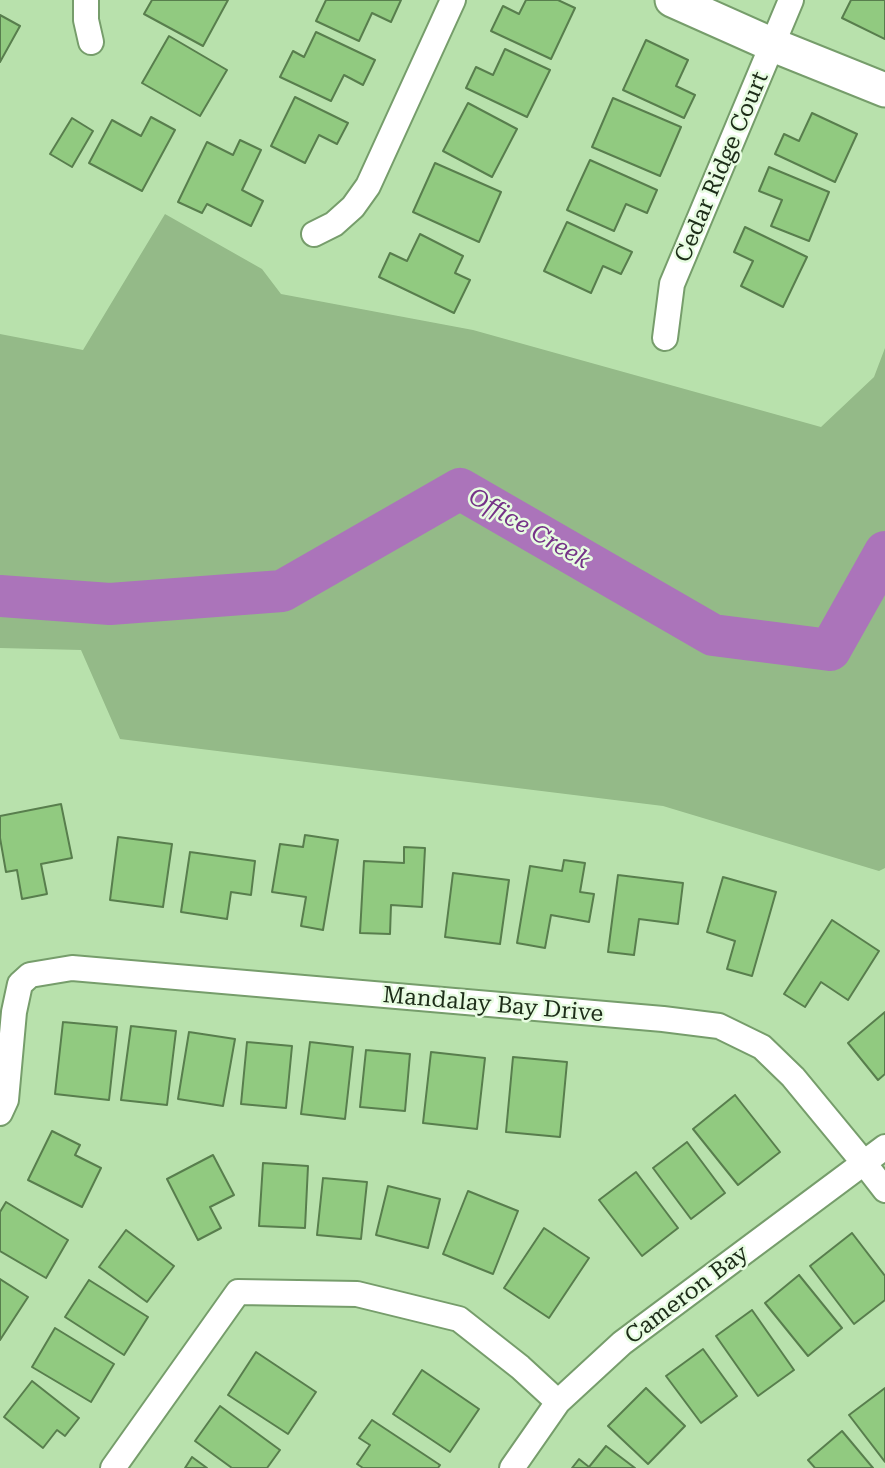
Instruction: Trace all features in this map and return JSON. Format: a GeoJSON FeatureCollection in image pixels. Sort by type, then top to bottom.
{"type":"FeatureCollection","features":[{"type":"Feature","properties":{"kind":"street"},"geometry":{"type":"LineString","coordinates":[[86,0],[86,20],[91,42]]}},
{"type":"Feature","properties":{"kind":"street"},"geometry":{"type":"LineString","coordinates":[[314,234],[334,224],[353,207],[368,186],[453,0]]}},
{"type":"Feature","properties":{"kind":"street"},"geometry":{"type":"LineString","coordinates":[[672,0],[773,45],[885,90]]}},
{"type":"Feature","properties":{"kind":"street","name":"Cedar Ridge Court"},"geometry":{"type":"LineString","coordinates":[[665,338],[672,284],[791,0]]}},
{"type":"Feature","properties":{"kind":"street","name":"Mandalay Bay Drive"},"geometry":{"type":"LineString","coordinates":[[0,1113],[6,1100],[14,1012],[20,984],[30,975],[72,968],[663,1019],[719,1026],[762,1047],[793,1077],[885,1190]]}},
{"type":"Feature","properties":{"kind":"street","name":"Cameron Bay"},"geometry":{"type":"LineString","coordinates":[[512,1468],[558,1402],[622,1343],[885,1147]]}},
{"type":"Feature","properties":{"kind":"street"},"geometry":{"type":"LineString","coordinates":[[113,1468],[238,1292],[357,1294],[459,1319],[520,1367],[558,1402]]}},
{"type":"Feature","properties":{"kind":"green space"},"geometry":{"type":"Polygon","coordinates":[[[165,214],[262,269],[281,294],[473,330],[821,427],[874,377],[885,348],[885,868],[879,871],[663,806],[120,739],[81,650],[0,648],[0,334],[83,350],[165,214]]]}},
{"type":"Feature","properties":{"kind":"building"},"geometry":{"type":"Polygon","coordinates":[[[152,0],[228,0],[203,46],[144,14],[152,0]]]}},
{"type":"Feature","properties":{"kind":"building"},"geometry":{"type":"Polygon","coordinates":[[[326,0],[401,0],[391,22],[372,13],[359,41],[316,21],[326,0]]]}},
{"type":"Feature","properties":{"kind":"building"},"geometry":{"type":"Polygon","coordinates":[[[526,0],[558,0],[575,8],[551,59],[491,31],[503,6],[519,14],[526,0]]]}},
{"type":"Feature","properties":{"kind":"building"},"geometry":{"type":"Polygon","coordinates":[[[851,0],[885,0],[885,39],[842,18],[851,0]]]}},
{"type":"Feature","properties":{"kind":"building"},"geometry":{"type":"Polygon","coordinates":[[[0,15],[20,26],[0,62],[0,15]]]}},
{"type":"Feature","properties":{"kind":"building"},"geometry":{"type":"Polygon","coordinates":[[[316,32],[375,60],[363,85],[344,75],[331,101],[280,77],[293,51],[304,57],[316,32]]]}},
{"type":"Feature","properties":{"kind":"building"},"geometry":{"type":"Polygon","coordinates":[[[169,36],[227,70],[200,116],[142,83],[169,36]]]}},
{"type":"Feature","properties":{"kind":"building"},"geometry":{"type":"Polygon","coordinates":[[[646,40],[688,60],[676,86],[695,95],[684,118],[623,90],[646,40]]]}},
{"type":"Feature","properties":{"kind":"building"},"geometry":{"type":"Polygon","coordinates":[[[505,49],[550,70],[527,117],[466,88],[476,67],[493,75],[505,49]]]}},
{"type":"Feature","properties":{"kind":"building"},"geometry":{"type":"Polygon","coordinates":[[[295,97],[348,123],[337,144],[319,135],[305,163],[271,146],[295,97]]]}},
{"type":"Feature","properties":{"kind":"building"},"geometry":{"type":"Polygon","coordinates":[[[613,98],[681,127],[660,176],[592,147],[613,98]]]}},
{"type":"Feature","properties":{"kind":"building"},"geometry":{"type":"Polygon","coordinates":[[[468,103],[517,129],[492,177],[443,151],[468,103]]]}},
{"type":"Feature","properties":{"kind":"building"},"geometry":{"type":"Polygon","coordinates":[[[812,113],[857,134],[835,182],[775,154],[784,134],[799,141],[812,113]]]}},
{"type":"Feature","properties":{"kind":"building"},"geometry":{"type":"Polygon","coordinates":[[[151,117],[175,130],[142,191],[89,163],[112,120],[141,136],[151,117]]]}},
{"type":"Feature","properties":{"kind":"building"},"geometry":{"type":"Polygon","coordinates":[[[72,118],[93,131],[72,167],[50,154],[72,118]]]}},
{"type":"Feature","properties":{"kind":"building"},"geometry":{"type":"Polygon","coordinates":[[[240,140],[261,150],[242,190],[263,201],[251,226],[207,204],[202,213],[178,202],[207,142],[233,155],[240,140]]]}},
{"type":"Feature","properties":{"kind":"building"},"geometry":{"type":"Polygon","coordinates":[[[590,160],[657,190],[647,213],[626,204],[614,231],[567,210],[590,160]]]}},
{"type":"Feature","properties":{"kind":"building"},"geometry":{"type":"Polygon","coordinates":[[[435,163],[501,192],[479,242],[413,212],[435,163]]]}},
{"type":"Feature","properties":{"kind":"building"},"geometry":{"type":"Polygon","coordinates":[[[769,167],[829,192],[809,241],[771,226],[782,200],[759,191],[769,167]]]}},
{"type":"Feature","properties":{"kind":"building"},"geometry":{"type":"Polygon","coordinates":[[[567,222],[632,252],[621,274],[603,266],[591,293],[544,271],[567,222]]]}},
{"type":"Feature","properties":{"kind":"building"},"geometry":{"type":"Polygon","coordinates":[[[745,227],[807,257],[783,307],[741,286],[753,261],[734,252],[745,227]]]}},
{"type":"Feature","properties":{"kind":"building"},"geometry":{"type":"Polygon","coordinates":[[[420,234],[463,256],[455,273],[470,280],[454,313],[379,277],[390,253],[407,261],[420,234]]]}},
{"type":"Feature","properties":{"kind":"building"},"geometry":{"type":"Polygon","coordinates":[[[61,804],[72,858],[41,864],[47,894],[22,899],[17,870],[6,872],[0,838],[0,816],[61,804]]]}},
{"type":"Feature","properties":{"kind":"building"},"geometry":{"type":"Polygon","coordinates":[[[305,835],[338,840],[323,930],[301,926],[306,897],[272,892],[280,844],[303,847],[305,835]]]}},
{"type":"Feature","properties":{"kind":"building"},"geometry":{"type":"Polygon","coordinates":[[[118,837],[172,844],[163,907],[110,900],[118,837]]]}},
{"type":"Feature","properties":{"kind":"building"},"geometry":{"type":"Polygon","coordinates":[[[404,847],[425,848],[422,907],[391,905],[390,934],[360,933],[364,861],[404,863],[404,847]]]}},
{"type":"Feature","properties":{"kind":"building"},"geometry":{"type":"Polygon","coordinates":[[[190,852],[255,861],[251,895],[231,892],[227,919],[181,912],[190,852]]]}},
{"type":"Feature","properties":{"kind":"building"},"geometry":{"type":"Polygon","coordinates":[[[564,860],[585,863],[580,892],[594,894],[589,922],[551,915],[545,948],[517,943],[530,866],[562,871],[564,860]]]}},
{"type":"Feature","properties":{"kind":"building"},"geometry":{"type":"Polygon","coordinates":[[[453,873],[509,880],[500,944],[445,937],[453,873]]]}},
{"type":"Feature","properties":{"kind":"building"},"geometry":{"type":"Polygon","coordinates":[[[618,875],[683,883],[678,924],[639,919],[634,955],[608,952],[618,875]]]}},
{"type":"Feature","properties":{"kind":"building"},"geometry":{"type":"Polygon","coordinates":[[[723,877],[776,892],[752,976],[727,969],[735,941],[707,932],[723,877]]]}},
{"type":"Feature","properties":{"kind":"building"},"geometry":{"type":"Polygon","coordinates":[[[832,920],[879,951],[848,1000],[821,982],[805,1007],[784,994],[832,920]]]}},
{"type":"Feature","properties":{"kind":"building"},"geometry":{"type":"Polygon","coordinates":[[[885,1012],[885,1074],[878,1080],[848,1043],[885,1012]]]}},
{"type":"Feature","properties":{"kind":"building"},"geometry":{"type":"Polygon","coordinates":[[[63,1022],[117,1027],[109,1100],[55,1094],[63,1022]]]}},
{"type":"Feature","properties":{"kind":"building"},"geometry":{"type":"Polygon","coordinates":[[[131,1026],[176,1031],[167,1105],[121,1100],[131,1026]]]}},
{"type":"Feature","properties":{"kind":"building"},"geometry":{"type":"Polygon","coordinates":[[[189,1032],[235,1039],[223,1106],[178,1099],[189,1032]]]}},
{"type":"Feature","properties":{"kind":"building"},"geometry":{"type":"Polygon","coordinates":[[[247,1042],[292,1046],[286,1108],[241,1104],[247,1042]]]}},
{"type":"Feature","properties":{"kind":"building"},"geometry":{"type":"Polygon","coordinates":[[[310,1042],[353,1047],[345,1119],[301,1114],[310,1042]]]}},
{"type":"Feature","properties":{"kind":"building"},"geometry":{"type":"Polygon","coordinates":[[[366,1050],[410,1054],[405,1111],[360,1107],[366,1050]]]}},
{"type":"Feature","properties":{"kind":"building"},"geometry":{"type":"Polygon","coordinates":[[[431,1052],[485,1058],[477,1129],[423,1123],[431,1052]]]}},
{"type":"Feature","properties":{"kind":"building"},"geometry":{"type":"Polygon","coordinates":[[[513,1057],[567,1062],[560,1137],[506,1132],[513,1057]]]}},
{"type":"Feature","properties":{"kind":"building"},"geometry":{"type":"Polygon","coordinates":[[[735,1095],[780,1152],[738,1185],[693,1129],[735,1095]]]}},
{"type":"Feature","properties":{"kind":"building"},"geometry":{"type":"Polygon","coordinates":[[[52,1131],[80,1145],[75,1155],[101,1168],[82,1207],[28,1180],[52,1131]]]}},
{"type":"Feature","properties":{"kind":"building"},"geometry":{"type":"Polygon","coordinates":[[[687,1142],[725,1193],[691,1219],[653,1168],[687,1142]]]}},
{"type":"Feature","properties":{"kind":"building"},"geometry":{"type":"Polygon","coordinates":[[[213,1155],[234,1195],[210,1207],[221,1228],[198,1240],[167,1179],[213,1155]]]}},
{"type":"Feature","properties":{"kind":"building"},"geometry":{"type":"Polygon","coordinates":[[[263,1163],[308,1166],[305,1228],[259,1226],[263,1163]]]}},
{"type":"Feature","properties":{"kind":"building"},"geometry":{"type":"Polygon","coordinates":[[[636,1172],[678,1228],[642,1256],[599,1200],[636,1172]]]}},
{"type":"Feature","properties":{"kind":"building"},"geometry":{"type":"Polygon","coordinates":[[[323,1178],[367,1182],[361,1239],[317,1235],[323,1178]]]}},
{"type":"Feature","properties":{"kind":"building"},"geometry":{"type":"Polygon","coordinates":[[[388,1186],[440,1199],[428,1248],[376,1235],[388,1186]]]}},
{"type":"Feature","properties":{"kind":"building"},"geometry":{"type":"Polygon","coordinates":[[[468,1191],[518,1211],[493,1274],[443,1254],[468,1191]]]}},
{"type":"Feature","properties":{"kind":"building"},"geometry":{"type":"Polygon","coordinates":[[[6,1202],[68,1240],[46,1278],[0,1251],[0,1212],[6,1202]]]}},
{"type":"Feature","properties":{"kind":"building"},"geometry":{"type":"Polygon","coordinates":[[[544,1228],[589,1258],[549,1318],[504,1288],[544,1228]]]}},
{"type":"Feature","properties":{"kind":"building"},"geometry":{"type":"Polygon","coordinates":[[[126,1230],[174,1266],[147,1302],[99,1267],[126,1230]]]}},
{"type":"Feature","properties":{"kind":"building"},"geometry":{"type":"Polygon","coordinates":[[[852,1233],[885,1276],[885,1300],[854,1324],[810,1266],[852,1233]]]}},
{"type":"Feature","properties":{"kind":"building"},"geometry":{"type":"Polygon","coordinates":[[[799,1275],[842,1328],[808,1356],[765,1303],[799,1275]]]}},
{"type":"Feature","properties":{"kind":"building"},"geometry":{"type":"Polygon","coordinates":[[[0,1279],[28,1297],[0,1340],[0,1279]]]}},
{"type":"Feature","properties":{"kind":"building"},"geometry":{"type":"Polygon","coordinates":[[[89,1280],[148,1317],[124,1355],[65,1317],[89,1280]]]}},
{"type":"Feature","properties":{"kind":"building"},"geometry":{"type":"Polygon","coordinates":[[[752,1310],[794,1370],[758,1396],[716,1336],[752,1310]]]}},
{"type":"Feature","properties":{"kind":"building"},"geometry":{"type":"Polygon","coordinates":[[[55,1328],[114,1364],[91,1402],[32,1367],[55,1328]]]}},
{"type":"Feature","properties":{"kind":"building"},"geometry":{"type":"Polygon","coordinates":[[[703,1349],[737,1396],[701,1423],[666,1376],[703,1349]]]}},
{"type":"Feature","properties":{"kind":"building"},"geometry":{"type":"Polygon","coordinates":[[[256,1352],[316,1392],[288,1434],[228,1395],[256,1352]]]}},
{"type":"Feature","properties":{"kind":"building"},"geometry":{"type":"Polygon","coordinates":[[[422,1370],[479,1409],[450,1452],[393,1414],[422,1370]]]}},
{"type":"Feature","properties":{"kind":"building"},"geometry":{"type":"Polygon","coordinates":[[[32,1381],[79,1418],[65,1436],[57,1430],[43,1448],[4,1417],[32,1381]]]}},
{"type":"Feature","properties":{"kind":"building"},"geometry":{"type":"Polygon","coordinates":[[[646,1388],[685,1426],[648,1464],[608,1426],[646,1388]]]}},
{"type":"Feature","properties":{"kind":"building"},"geometry":{"type":"Polygon","coordinates":[[[885,1388],[885,1462],[849,1415],[885,1388]]]}},
{"type":"Feature","properties":{"kind":"building"},"geometry":{"type":"Polygon","coordinates":[[[220,1406],[280,1450],[267,1468],[232,1468],[195,1441],[220,1406]]]}},
{"type":"Feature","properties":{"kind":"building"},"geometry":{"type":"Polygon","coordinates":[[[372,1420],[440,1465],[438,1468],[363,1468],[357,1464],[370,1445],[359,1438],[372,1420]]]}},
{"type":"Feature","properties":{"kind":"building"},"geometry":{"type":"Polygon","coordinates":[[[842,1431],[873,1468],[815,1468],[808,1460],[842,1431]]]}},
{"type":"Feature","properties":{"kind":"building"},"geometry":{"type":"Polygon","coordinates":[[[606,1446],[635,1468],[572,1468],[579,1459],[589,1467],[606,1446]]]}},
{"type":"Feature","properties":{"kind":"building"},"geometry":{"type":"Polygon","coordinates":[[[192,1457],[207,1468],[185,1468],[192,1457]]]}},
{"type":"Feature","properties":{"kind":"waterway","name":"Office Creek"},"geometry":{"type":"LineString","coordinates":[[0,596],[110,604],[282,591],[460,489],[713,635],[830,650],[885,552]]}}]}
